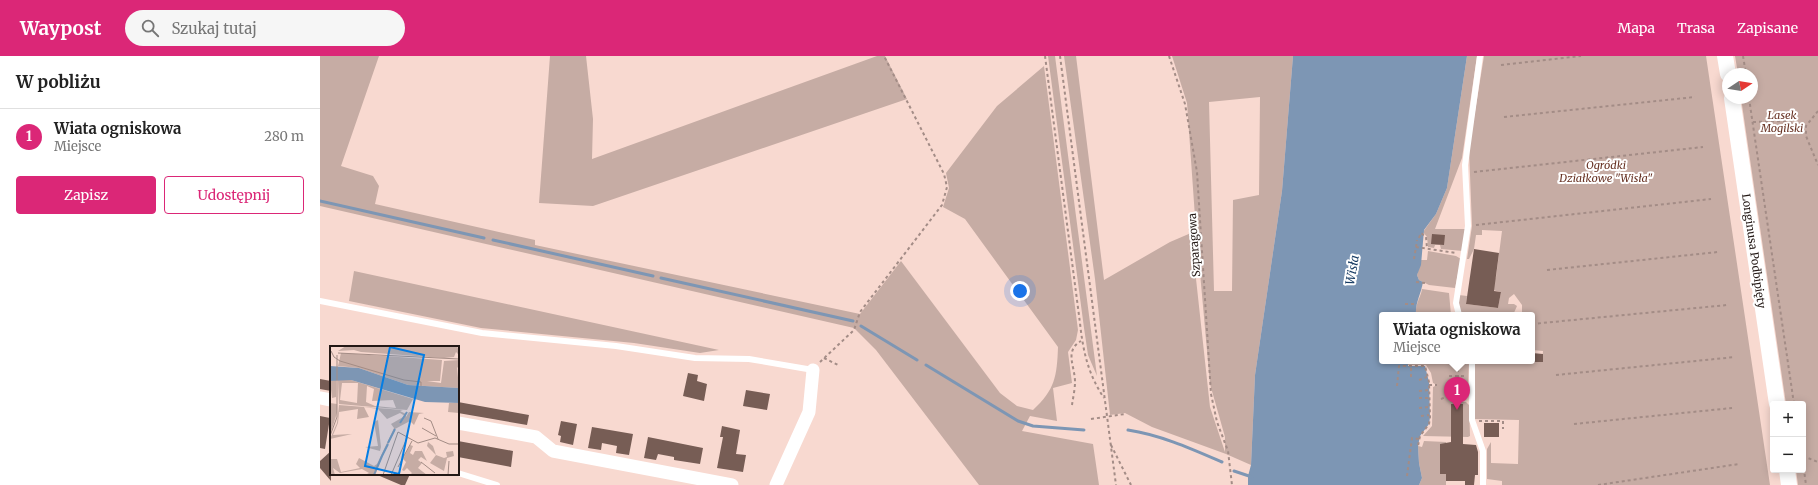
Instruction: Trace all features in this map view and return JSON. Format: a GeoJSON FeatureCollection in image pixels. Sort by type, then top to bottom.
{"type":"FeatureCollection","features":[{"type":"Feature","properties":{"kind":"street"},"geometry":{"type":"LineString","coordinates":[[1725,56],[1727,68]]}},
{"type":"Feature","properties":{"kind":"street","name":"Longinusa Podbipięty"},"geometry":{"type":"LineString","coordinates":[[1733,104],[1777,401]]}},
{"type":"Feature","properties":{"kind":"street"},"geometry":{"type":"LineString","coordinates":[[776,485],[809,412],[813,370]]}},
{"type":"Feature","properties":{"kind":"street"},"geometry":{"type":"LineString","coordinates":[[320,398],[330,400]]}},
{"type":"Feature","properties":{"kind":"street"},"geometry":{"type":"LineString","coordinates":[[459,423],[536,437],[553,451],[732,485]]}},
{"type":"Feature","properties":{"kind":"street"},"geometry":{"type":"LineString","coordinates":[[1787,473],[1789,485]]}},
{"type":"Feature","properties":{"kind":"lane"},"geometry":{"type":"LineString","coordinates":[[1458,312],[1456,303],[1468,226],[1464,165],[1480,56]]}},
{"type":"Feature","properties":{"kind":"lane"},"geometry":{"type":"LineString","coordinates":[[320,301],[482,333],[616,346],[696,358],[748,359],[813,370]]}},
{"type":"Feature","properties":{"kind":"lane"},"geometry":{"type":"LineString","coordinates":[[1472,364],[1472,420],[1483,451],[1483,485]]}},
{"type":"Feature","properties":{"kind":"lane"},"geometry":{"type":"LineString","coordinates":[[459,473],[496,485]]}},
{"type":"Feature","properties":{"kind":"path"},"geometry":{"type":"LineString","coordinates":[[813,370],[854,330],[860,312],[942,205],[947,187],[944,174],[884,56]]}},
{"type":"Feature","properties":{"kind":"path"},"geometry":{"type":"LineString","coordinates":[[1045,56],[1080,323],[1081,341],[1093,377],[1105,398]]}},
{"type":"Feature","properties":{"kind":"path"},"geometry":{"type":"LineString","coordinates":[[1060,56],[1116,485]]}},
{"type":"Feature","properties":{"kind":"path","name":"Szparagowa"},"geometry":{"type":"LineString","coordinates":[[1169,56],[1185,104],[1197,172],[1211,394],[1217,422],[1228,451],[1232,485]]}},
{"type":"Feature","properties":{"kind":"path"},"geometry":{"type":"LineString","coordinates":[[1500,65],[1581,56]]}},
{"type":"Feature","properties":{"kind":"path"},"geometry":{"type":"LineString","coordinates":[[1743,56],[1745,68]]}},
{"type":"Feature","properties":{"kind":"path"},"geometry":{"type":"LineString","coordinates":[[1504,117],[1695,97]]}},
{"type":"Feature","properties":{"kind":"path"},"geometry":{"type":"LineString","coordinates":[[1750,104],[1794,401]]}},
{"type":"Feature","properties":{"kind":"path"},"geometry":{"type":"LineString","coordinates":[[1818,111],[1806,126],[1806,136],[1818,165]]}},
{"type":"Feature","properties":{"kind":"path"},"geometry":{"type":"LineString","coordinates":[[1753,122],[1784,121],[1806,126]]}},
{"type":"Feature","properties":{"kind":"path"},"geometry":{"type":"LineString","coordinates":[[1473,172],[1703,147]]}},
{"type":"Feature","properties":{"kind":"path"},"geometry":{"type":"LineString","coordinates":[[1472,226],[1711,199]]}},
{"type":"Feature","properties":{"kind":"path"},"geometry":{"type":"LineString","coordinates":[[1414,259],[1418,239],[1421,233],[1426,237],[1427,248]]}},
{"type":"Feature","properties":{"kind":"path"},"geometry":{"type":"LineString","coordinates":[[1416,247],[1464,255]]}},
{"type":"Feature","properties":{"kind":"path"},"geometry":{"type":"LineString","coordinates":[[1547,270],[1718,252]]}},
{"type":"Feature","properties":{"kind":"path"},"geometry":{"type":"LineString","coordinates":[[1416,282],[1425,283]]}},
{"type":"Feature","properties":{"kind":"path"},"geometry":{"type":"LineString","coordinates":[[1405,304],[1417,304]]}},
{"type":"Feature","properties":{"kind":"path"},"geometry":{"type":"LineString","coordinates":[[1535,324],[1727,305]]}},
{"type":"Feature","properties":{"kind":"path"},"geometry":{"type":"LineString","coordinates":[[1072,405],[1075,382],[1071,354],[1073,347],[1081,341]]}},
{"type":"Feature","properties":{"kind":"path"},"geometry":{"type":"LineString","coordinates":[[1556,375],[1735,356]]}},
{"type":"Feature","properties":{"kind":"path"},"geometry":{"type":"LineString","coordinates":[[824,358],[838,365]]}},
{"type":"Feature","properties":{"kind":"path"},"geometry":{"type":"LineString","coordinates":[[1397,386],[1399,366],[1425,366],[1429,385],[1430,415],[1428,424],[1424,428],[1418,446]]}},
{"type":"Feature","properties":{"kind":"path"},"geometry":{"type":"LineString","coordinates":[[1409,366],[1411,377]]}},
{"type":"Feature","properties":{"kind":"path"},"geometry":{"type":"LineString","coordinates":[[1458,369],[1458,383]]}},
{"type":"Feature","properties":{"kind":"path"},"geometry":{"type":"LineString","coordinates":[[1449,376],[1471,376]]}},
{"type":"Feature","properties":{"kind":"path"},"geometry":{"type":"LineString","coordinates":[[1419,380],[1428,378]]}},
{"type":"Feature","properties":{"kind":"path"},"geometry":{"type":"LineString","coordinates":[[1429,385],[1437,385]]}},
{"type":"Feature","properties":{"kind":"path"},"geometry":{"type":"LineString","coordinates":[[1419,391],[1429,390]]}},
{"type":"Feature","properties":{"kind":"path"},"geometry":{"type":"LineString","coordinates":[[1441,399],[1448,396],[1460,395]]}},
{"type":"Feature","properties":{"kind":"path"},"geometry":{"type":"LineString","coordinates":[[1419,398],[1429,398]]}},
{"type":"Feature","properties":{"kind":"path"},"geometry":{"type":"LineString","coordinates":[[1419,408],[1429,407]]}},
{"type":"Feature","properties":{"kind":"path"},"geometry":{"type":"LineString","coordinates":[[1574,424],[1732,408]]}},
{"type":"Feature","properties":{"kind":"path"},"geometry":{"type":"LineString","coordinates":[[1092,419],[1125,414]]}},
{"type":"Feature","properties":{"kind":"path"},"geometry":{"type":"LineString","coordinates":[[1421,416],[1430,415]]}},
{"type":"Feature","properties":{"kind":"path"},"geometry":{"type":"LineString","coordinates":[[1472,420],[1503,421],[1503,429]]}},
{"type":"Feature","properties":{"kind":"path"},"geometry":{"type":"LineString","coordinates":[[1407,476],[1412,438],[1420,439]]}},
{"type":"Feature","properties":{"kind":"path"},"geometry":{"type":"LineString","coordinates":[[1110,445],[1132,485]]}},
{"type":"Feature","properties":{"kind":"path"},"geometry":{"type":"LineString","coordinates":[[1806,457],[1818,462]]}},
{"type":"Feature","properties":{"kind":"path"},"geometry":{"type":"LineString","coordinates":[[1598,485],[1739,464]]}},
{"type":"Feature","properties":{"kind":"path"},"geometry":{"type":"LineString","coordinates":[[1804,473],[1806,485]]}},
{"type":"Feature","properties":{"kind":"green space"},"geometry":{"type":"Polygon","coordinates":[[[320,56],[379,56],[341,166],[373,176],[379,186],[375,204],[535,240],[535,245],[860,314],[901,261],[1000,393],[1017,406],[1033,410],[1046,396],[1053,382],[1057,366],[1058,347],[965,219],[943,207],[949,188],[946,173],[997,106],[1044,66],[1078,330],[1076,340],[1068,352],[1072,383],[1053,388],[1057,421],[1030,416],[1022,431],[1093,444],[1099,485],[979,485],[876,350],[854,328],[320,206],[320,56]]]}},
{"type":"Feature","properties":{"kind":"green space"},"geometry":{"type":"Polygon","coordinates":[[[550,56],[586,56],[593,119],[592,159],[877,56],[885,56],[907,99],[593,206],[539,203],[550,56]]]}},
{"type":"Feature","properties":{"kind":"green space"},"geometry":{"type":"Polygon","coordinates":[[[1048,56],[1055,56],[1097,376],[1088,355],[1048,56]]]}},
{"type":"Feature","properties":{"kind":"green space"},"geometry":{"type":"Polygon","coordinates":[[[1064,56],[1076,56],[1104,280],[1170,242],[1191,233],[1210,407],[1225,452],[1225,437],[1210,384],[1195,217],[1187,103],[1172,56],[1293,56],[1282,191],[1255,375],[1251,465],[1226,454],[1152,427],[1125,413],[1110,415],[1095,279],[1064,56]],[[1260,97],[1209,102],[1214,291],[1232,291],[1233,200],[1259,195],[1260,97]]]}},
{"type":"Feature","properties":{"kind":"green space"},"geometry":{"type":"Polygon","coordinates":[[[1467,56],[1477,56],[1462,158],[1435,229],[1465,229],[1463,251],[1441,249],[1440,245],[1435,245],[1434,248],[1428,247],[1427,237],[1423,232],[1436,214],[1447,188],[1467,56]]]}},
{"type":"Feature","properties":{"kind":"green space","name":"Ogródki Działkowe \"Wisła\""},"geometry":{"type":"Polygon","coordinates":[[[1484,56],[1706,56],[1770,485],[1502,485],[1502,481],[1487,479],[1487,449],[1491,442],[1491,463],[1518,464],[1519,420],[1474,419],[1474,364],[1535,364],[1535,362],[1542,362],[1543,351],[1535,350],[1535,312],[1522,312],[1522,305],[1514,294],[1509,298],[1508,304],[1514,304],[1517,306],[1514,312],[1460,312],[1458,307],[1459,295],[1467,296],[1466,304],[1498,308],[1501,292],[1488,289],[1496,277],[1502,231],[1482,230],[1482,235],[1476,235],[1474,249],[1469,259],[1467,259],[1472,226],[1469,149],[1484,56]]]}},
{"type":"Feature","properties":{"kind":"green space","name":"Lasek Mogilski"},"geometry":{"type":"Polygon","coordinates":[[[1735,56],[1818,56],[1818,485],[1798,485],[1796,473],[1806,473],[1806,401],[1786,401],[1742,104],[1758,104],[1758,68],[1737,68],[1735,56]]]}},
{"type":"Feature","properties":{"kind":"green space"},"geometry":{"type":"Polygon","coordinates":[[[1428,251],[1456,256],[1461,259],[1455,288],[1429,285],[1419,280],[1417,275],[1421,260],[1427,260],[1428,251]]]}},
{"type":"Feature","properties":{"kind":"green space"},"geometry":{"type":"Polygon","coordinates":[[[354,271],[719,350],[700,353],[634,343],[481,328],[349,301],[354,271]]]}},
{"type":"Feature","properties":{"kind":"green space"},"geometry":{"type":"Polygon","coordinates":[[[1422,289],[1449,293],[1451,312],[1416,312],[1416,307],[1422,289]]]}},
{"type":"Feature","properties":{"kind":"green space"},"geometry":{"type":"Polygon","coordinates":[[[1469,364],[1468,389],[1459,391],[1459,402],[1466,402],[1469,405],[1470,436],[1423,436],[1432,426],[1433,387],[1437,385],[1433,383],[1431,373],[1426,365],[1407,365],[1469,364]]]}},
{"type":"Feature","properties":{"kind":"green space"},"geometry":{"type":"Polygon","coordinates":[[[1424,441],[1446,442],[1446,444],[1440,444],[1440,474],[1446,474],[1446,485],[1419,485],[1422,478],[1418,446],[1422,447],[1424,441]]]}},
{"type":"Feature","properties":{"kind":"water","name":"Wisła"},"geometry":{"type":"Polygon","coordinates":[[[1293,56],[1467,56],[1447,188],[1436,214],[1424,230],[1421,265],[1417,275],[1419,280],[1423,282],[1416,306],[1416,312],[1379,312],[1379,364],[1408,364],[1408,366],[1425,366],[1429,382],[1429,424],[1420,436],[1418,446],[1422,478],[1419,485],[1248,485],[1248,476],[1251,465],[1255,375],[1282,191],[1293,56]]]}},
{"type":"Feature","properties":{"kind":"building"},"geometry":{"type":"Polygon","coordinates":[[[1432,234],[1445,235],[1444,245],[1431,244],[1432,234]]]}},
{"type":"Feature","properties":{"kind":"building"},"geometry":{"type":"Polygon","coordinates":[[[1474,249],[1499,253],[1494,291],[1501,292],[1498,308],[1466,304],[1474,249]]]}},
{"type":"Feature","properties":{"kind":"building"},"geometry":{"type":"Polygon","coordinates":[[[1535,353],[1543,354],[1543,362],[1535,362],[1535,353]]]}},
{"type":"Feature","properties":{"kind":"building"},"geometry":{"type":"Polygon","coordinates":[[[688,373],[698,375],[697,381],[707,384],[704,401],[683,396],[688,373]]]}},
{"type":"Feature","properties":{"kind":"building"},"geometry":{"type":"Polygon","coordinates":[[[320,379],[330,381],[330,391],[320,389],[320,379]]]}},
{"type":"Feature","properties":{"kind":"building"},"geometry":{"type":"Polygon","coordinates":[[[746,390],[770,394],[767,410],[743,406],[746,390]]]}},
{"type":"Feature","properties":{"kind":"building"},"geometry":{"type":"Polygon","coordinates":[[[459,402],[529,415],[527,425],[459,413],[459,402]]]}},
{"type":"Feature","properties":{"kind":"building"},"geometry":{"type":"Polygon","coordinates":[[[1451,404],[1463,404],[1463,444],[1476,445],[1478,452],[1478,475],[1475,475],[1474,485],[1465,485],[1465,481],[1446,481],[1446,474],[1440,474],[1440,444],[1451,442],[1451,404]]]}},
{"type":"Feature","properties":{"kind":"building"},"geometry":{"type":"Polygon","coordinates":[[[320,416],[330,418],[325,449],[320,448],[320,416]]]}},
{"type":"Feature","properties":{"kind":"building"},"geometry":{"type":"Polygon","coordinates":[[[561,421],[577,424],[573,445],[560,442],[561,436],[558,435],[561,421]]]}},
{"type":"Feature","properties":{"kind":"building"},"geometry":{"type":"Polygon","coordinates":[[[1484,423],[1499,423],[1499,437],[1484,437],[1484,423]]]}},
{"type":"Feature","properties":{"kind":"building"},"geometry":{"type":"Polygon","coordinates":[[[722,426],[740,430],[736,454],[746,455],[743,472],[717,468],[723,437],[720,437],[722,426]]]}},
{"type":"Feature","properties":{"kind":"building"},"geometry":{"type":"Polygon","coordinates":[[[592,427],[633,434],[629,455],[616,453],[617,446],[602,443],[601,450],[588,448],[592,427]]]}},
{"type":"Feature","properties":{"kind":"building"},"geometry":{"type":"Polygon","coordinates":[[[648,437],[703,448],[700,464],[674,460],[674,457],[658,454],[656,460],[644,458],[648,437]]]}},
{"type":"Feature","properties":{"kind":"building"},"geometry":{"type":"Polygon","coordinates":[[[459,441],[513,451],[511,467],[459,457],[459,441]]]}},
{"type":"Feature","properties":{"kind":"building"},"geometry":{"type":"Polygon","coordinates":[[[330,452],[331,481],[320,468],[320,461],[330,452]]]}},
{"type":"Feature","properties":{"kind":"building"},"geometry":{"type":"Polygon","coordinates":[[[377,475],[410,475],[405,485],[401,485],[377,475]]]}},
{"type":"Feature","properties":{"kind":"waterway"},"geometry":{"type":"LineString","coordinates":[[320,201],[484,238]]}},
{"type":"Feature","properties":{"kind":"waterway"},"geometry":{"type":"LineString","coordinates":[[493,240],[653,276]]}},
{"type":"Feature","properties":{"kind":"waterway"},"geometry":{"type":"LineString","coordinates":[[661,278],[853,321]]}},
{"type":"Feature","properties":{"kind":"waterway"},"geometry":{"type":"LineString","coordinates":[[861,326],[917,360]]}},
{"type":"Feature","properties":{"kind":"waterway"},"geometry":{"type":"LineString","coordinates":[[926,365],[1018,421],[1033,426],[1084,430]]}},
{"type":"Feature","properties":{"kind":"waterway"},"geometry":{"type":"LineString","coordinates":[[1128,430],[1152,435],[1188,447],[1222,462]]}},
{"type":"Feature","properties":{"kind":"waterway"},"geometry":{"type":"LineString","coordinates":[[1234,471],[1252,477]]}},
{"type":"Feature","properties":{"kind":"place","name":"Wiata ogniskowa"},"geometry":{"type":"Point","coordinates":[1457,410]}}]}
